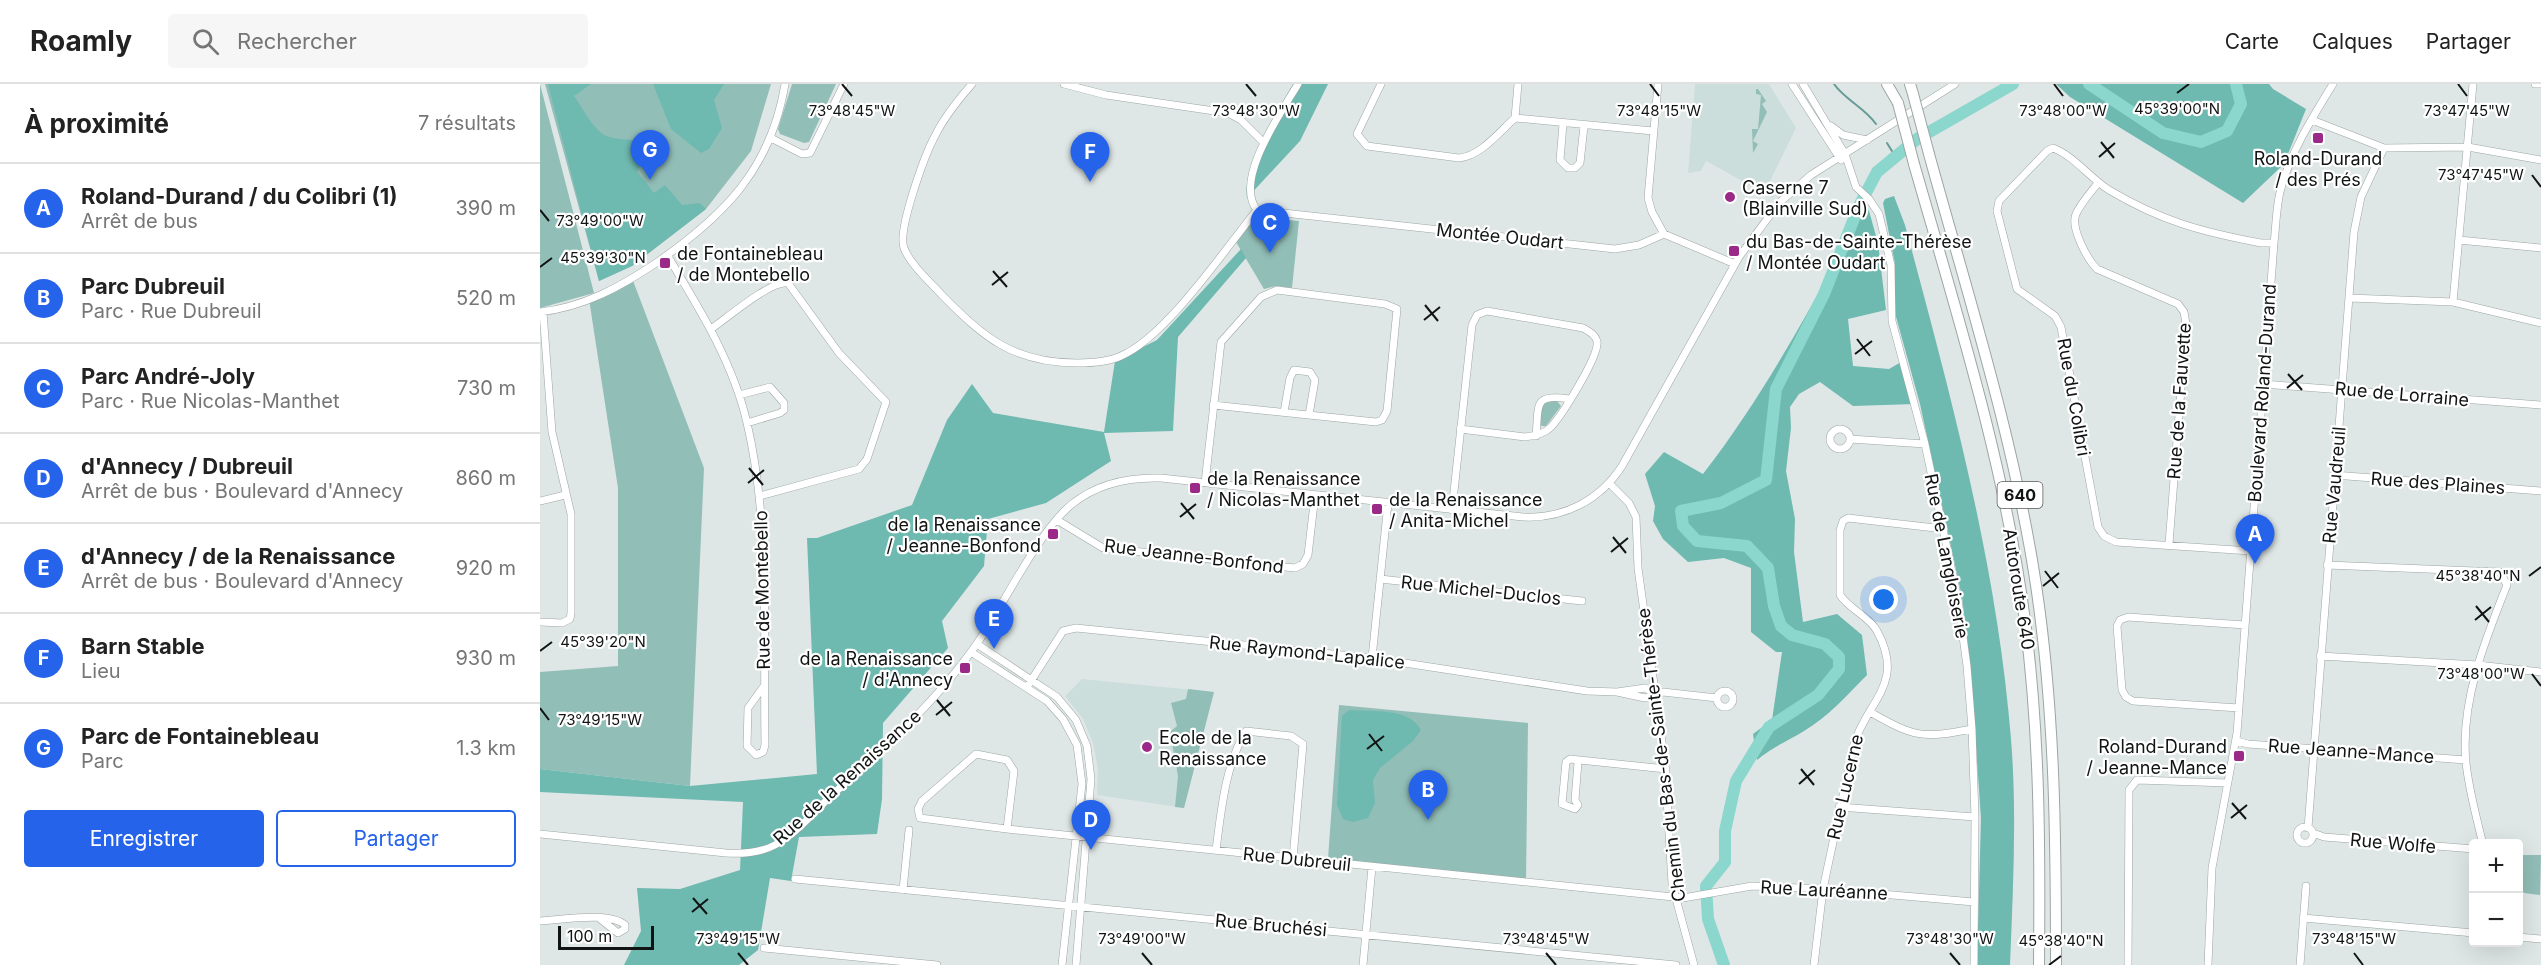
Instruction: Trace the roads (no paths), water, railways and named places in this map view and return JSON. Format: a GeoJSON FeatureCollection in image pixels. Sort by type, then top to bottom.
{"type":"FeatureCollection","features":[{"type":"Feature","properties":{"kind":"highway"},"geometry":{"type":"LineString","coordinates":[[1887,84],[1898,103]]}},
{"type":"Feature","properties":{"kind":"highway","name":"Autoroute 640"},"geometry":{"type":"LineString","coordinates":[[1892,84],[1989,438],[2020,584],[2032,678],[2037,759],[2039,965]]}},
{"type":"Feature","properties":{"kind":"highway","name":"Autoroute 640"},"geometry":{"type":"LineString","coordinates":[[1911,89],[2004,428],[2036,583],[2053,742],[2056,965]]}},
{"type":"Feature","properties":{"kind":"street"},"geometry":{"type":"LineString","coordinates":[[540,622],[564,623],[571,616],[571,518],[552,432],[542,312],[594,299],[667,255],[696,235],[720,213],[749,177],[771,138],[785,84]]}},
{"type":"Feature","properties":{"kind":"street"},"geometry":{"type":"LineString","coordinates":[[771,138],[802,154],[810,153],[844,84]]}},
{"type":"Feature","properties":{"kind":"street"},"geometry":{"type":"LineString","coordinates":[[972,84],[934,136],[906,212],[902,231],[904,248],[928,280],[972,326],[1014,353],[1059,363],[1096,363],[1121,356],[1147,340],[1172,315],[1257,210],[1251,203],[1249,190],[1264,143],[1298,84]]}},
{"type":"Feature","properties":{"kind":"street"},"geometry":{"type":"LineString","coordinates":[[1065,84],[1106,95],[1228,112],[1264,143]]}},
{"type":"Feature","properties":{"kind":"street"},"geometry":{"type":"LineString","coordinates":[[1381,84],[1357,134],[1366,146],[1459,158],[1469,157],[1515,118],[1518,84]]}},
{"type":"Feature","properties":{"kind":"street"},"geometry":{"type":"LineString","coordinates":[[1658,84],[1648,198],[1652,212],[1664,234],[1735,264]]}},
{"type":"Feature","properties":{"kind":"street"},"geometry":{"type":"LineString","coordinates":[[1792,84],[1841,156]]}},
{"type":"Feature","properties":{"kind":"street"},"geometry":{"type":"LineString","coordinates":[[1803,84],[1824,117],[1841,156]]}},
{"type":"Feature","properties":{"kind":"street"},"geometry":{"type":"LineString","coordinates":[[1609,483],[1645,428],[1735,264],[1783,199],[1811,175],[1955,84]]}},
{"type":"Feature","properties":{"kind":"street","name":"Boulevard Roland-Durand"},"geometry":{"type":"LineString","coordinates":[[2208,965],[2212,868],[2236,741],[2274,243],[2280,193],[2290,162],[2333,84]]}},
{"type":"Feature","properties":{"kind":"street"},"geometry":{"type":"LineString","coordinates":[[2453,302],[2473,84]]}},
{"type":"Feature","properties":{"kind":"street"},"geometry":{"type":"LineString","coordinates":[[2535,84],[2541,84]]}},
{"type":"Feature","properties":{"kind":"street"},"geometry":{"type":"LineString","coordinates":[[1824,117],[1839,133],[1867,140]]}},
{"type":"Feature","properties":{"kind":"street"},"geometry":{"type":"LineString","coordinates":[[1515,118],[1653,131]]}},
{"type":"Feature","properties":{"kind":"street"},"geometry":{"type":"LineString","coordinates":[[2312,120],[2384,148],[2468,147],[2541,160]]}},
{"type":"Feature","properties":{"kind":"street"},"geometry":{"type":"LineString","coordinates":[[1563,124],[1560,160],[1568,168],[1575,168],[1580,163],[1584,126]]}},
{"type":"Feature","properties":{"kind":"street","name":"Rue du Colibri"},"geometry":{"type":"LineString","coordinates":[[2251,551],[2116,542],[2104,536],[2098,526],[2061,327],[2055,316],[2017,289],[1997,211],[2002,196],[2047,151],[2053,148],[2098,183],[2127,201],[2179,225],[2261,243],[2274,243]]}},
{"type":"Feature","properties":{"kind":"street","name":"Rue Vaudreuil"},"geometry":{"type":"LineString","coordinates":[[2311,830],[2319,656],[2354,232],[2361,197],[2384,148]]}},
{"type":"Feature","properties":{"kind":"street","name":"Rue de Langloiserie"},"geometry":{"type":"LineString","coordinates":[[1841,156],[1860,192],[1869,199],[1878,212],[1886,239],[1891,265],[1892,321],[1925,444],[1944,530],[1966,655],[1976,817],[1974,965]]}},
{"type":"Feature","properties":{"kind":"street","name":"Rue de la Fauvette"},"geometry":{"type":"LineString","coordinates":[[2098,183],[2076,214],[2074,223],[2087,260],[2097,269],[2178,304],[2185,318],[2169,544]]}},
{"type":"Feature","properties":{"kind":"street","name":"Montée Oudart"},"geometry":{"type":"LineString","coordinates":[[1257,210],[1615,249],[1639,245],[1664,234]]}},
{"type":"Feature","properties":{"kind":"street"},"geometry":{"type":"LineString","coordinates":[[2459,240],[2541,248]]}},
{"type":"Feature","properties":{"kind":"street","name":"Rue de Montebello"},"geometry":{"type":"LineString","coordinates":[[667,255],[711,329],[739,395],[747,423],[760,496],[764,686],[765,748],[756,755],[747,746],[748,708],[764,686]]}},
{"type":"Feature","properties":{"kind":"street"},"geometry":{"type":"LineString","coordinates":[[711,329],[779,283],[788,283],[839,353],[886,402],[867,459],[859,469],[760,496]]}},
{"type":"Feature","properties":{"kind":"street"},"geometry":{"type":"LineString","coordinates":[[1205,483],[1213,405],[1221,342],[1261,297],[1277,290],[1385,304],[1397,309],[1387,411],[1382,420],[1376,422],[1213,405]]}},
{"type":"Feature","properties":{"kind":"street"},"geometry":{"type":"LineString","coordinates":[[2349,298],[2453,302],[2541,323]]}},
{"type":"Feature","properties":{"kind":"street"},"geometry":{"type":"LineString","coordinates":[[1452,510],[1460,429],[1472,325],[1477,315],[1487,311],[1583,328],[1597,340],[1596,353],[1549,429],[1536,436],[1460,429]]}},
{"type":"Feature","properties":{"kind":"street"},"geometry":{"type":"LineString","coordinates":[[1284,412],[1290,378],[1294,370],[1310,372],[1315,380],[1310,415]]}},
{"type":"Feature","properties":{"kind":"street","name":"Rue de Lorraine"},"geometry":{"type":"LineString","coordinates":[[2263,384],[2541,405]]}},
{"type":"Feature","properties":{"kind":"street"},"geometry":{"type":"LineString","coordinates":[[739,395],[770,387],[784,403],[784,410],[780,413],[747,423]]}},
{"type":"Feature","properties":{"kind":"street"},"geometry":{"type":"LineString","coordinates":[[1536,436],[1539,405],[1544,399],[1550,396],[1569,399]]}},
{"type":"Feature","properties":{"kind":"street"},"geometry":{"type":"LineString","coordinates":[[1850,440],[1925,444]]}},
{"type":"Feature","properties":{"kind":"street","name":"Rue des Plaines"},"geometry":{"type":"LineString","coordinates":[[2334,475],[2541,491]]}},
{"type":"Feature","properties":{"kind":"street","name":"Rue de la Renaissance"},"geometry":{"type":"LineString","coordinates":[[540,834],[721,853],[752,852],[769,848],[800,825],[892,740],[937,694],[971,652],[1057,520],[1085,495],[1121,480],[1156,478],[1523,517],[1546,517],[1579,506],[1609,483]]}},
{"type":"Feature","properties":{"kind":"street","name":"Chemin du Bas-de-Sainte-Thérèse"},"geometry":{"type":"LineString","coordinates":[[1609,483],[1629,503],[1635,515],[1637,563],[1665,769],[1671,877],[1692,964]]}},
{"type":"Feature","properties":{"kind":"street"},"geometry":{"type":"LineString","coordinates":[[540,501],[566,495]]}},
{"type":"Feature","properties":{"kind":"street","name":"Rue Jeanne-Bonfond"},"geometry":{"type":"LineString","coordinates":[[1057,520],[1103,548],[1295,568],[1303,564],[1308,555],[1315,495]]}},
{"type":"Feature","properties":{"kind":"street"},"geometry":{"type":"LineString","coordinates":[[1372,658],[1388,503]]}},
{"type":"Feature","properties":{"kind":"street","name":"Rue Lucerne"},"geometry":{"type":"LineString","coordinates":[[1814,965],[1823,889],[1839,807],[1859,727],[1884,690],[1886,660],[1877,632],[1840,595],[1840,530],[1843,521],[1857,518],[1944,530]]}},
{"type":"Feature","properties":{"kind":"street"},"geometry":{"type":"LineString","coordinates":[[2327,564],[2500,572],[2507,585],[2478,665],[2467,717],[2466,760],[2470,795],[2482,839]]}},
{"type":"Feature","properties":{"kind":"street","name":"Rue Michel-Duclos"},"geometry":{"type":"LineString","coordinates":[[1380,579],[1582,601]]}},
{"type":"Feature","properties":{"kind":"street"},"geometry":{"type":"LineString","coordinates":[[2239,708],[2133,701],[2126,697],[2122,690],[2117,626],[2120,620],[2128,617],[2245,625]]}},
{"type":"Feature","properties":{"kind":"street","name":"Rue Raymond-Lapalice"},"geometry":{"type":"LineString","coordinates":[[1027,687],[1059,636],[1068,628],[1372,658],[1587,691],[1617,692],[1645,688],[1655,693],[1717,698]]}},
{"type":"Feature","properties":{"kind":"street"},"geometry":{"type":"LineString","coordinates":[[976,644],[1032,679],[1067,708],[1085,741],[1091,774],[1076,965]]}},
{"type":"Feature","properties":{"kind":"street"},"geometry":{"type":"LineString","coordinates":[[971,652],[1027,687],[1058,711],[1077,745],[1082,781],[1062,965]]}},
{"type":"Feature","properties":{"kind":"street"},"geometry":{"type":"LineString","coordinates":[[2319,656],[2478,665],[2541,672]]}},
{"type":"Feature","properties":{"kind":"street"},"geometry":{"type":"LineString","coordinates":[[1870,712],[1890,723],[1924,736],[1972,729]]}},
{"type":"Feature","properties":{"kind":"street"},"geometry":{"type":"LineString","coordinates":[[1216,850],[1221,808],[1238,744],[1246,731],[1291,736],[1303,744],[1293,858]]}},
{"type":"Feature","properties":{"kind":"street","name":"Rue Jeanne-Mance"},"geometry":{"type":"LineString","coordinates":[[2236,741],[2248,744],[2314,747],[2466,760]]}},
{"type":"Feature","properties":{"kind":"street","name":"Rue Dubreuil"},"geometry":{"type":"LineString","coordinates":[[1007,829],[1014,771],[1007,760],[975,754],[922,801],[918,809],[920,818],[1007,829],[1676,897]]}},
{"type":"Feature","properties":{"kind":"street"},"geometry":{"type":"LineString","coordinates":[[1578,762],[1575,800],[1578,805],[1575,809],[1562,804],[1566,762],[1570,759],[1578,762],[1665,769]]}},
{"type":"Feature","properties":{"kind":"street"},"geometry":{"type":"LineString","coordinates":[[2128,965],[2129,790],[2137,780],[2228,783]]}},
{"type":"Feature","properties":{"kind":"street"},"geometry":{"type":"LineString","coordinates":[[1839,807],[1976,817]]}},
{"type":"Feature","properties":{"kind":"street"},"geometry":{"type":"LineString","coordinates":[[903,890],[909,830]]}},
{"type":"Feature","properties":{"kind":"street","name":"Rue Wolfe"},"geometry":{"type":"LineString","coordinates":[[2311,830],[2324,837],[2469,849]]}},
{"type":"Feature","properties":{"kind":"street"},"geometry":{"type":"LineString","coordinates":[[1363,965],[1372,867]]}},
{"type":"Feature","properties":{"kind":"street","name":"Rue Bruchési"},"geometry":{"type":"LineString","coordinates":[[795,879],[1676,965]]}},
{"type":"Feature","properties":{"kind":"street","name":"Rue Lauréanne"},"geometry":{"type":"LineString","coordinates":[[1676,897],[1714,894],[1752,886],[1823,889],[1974,902]]}},
{"type":"Feature","properties":{"kind":"street"},"geometry":{"type":"LineString","coordinates":[[2301,965],[2306,886]]}},
{"type":"Feature","properties":{"kind":"street"},"geometry":{"type":"LineString","coordinates":[[540,921],[599,918]]}},
{"type":"Feature","properties":{"kind":"street"},"geometry":{"type":"LineString","coordinates":[[2303,918],[2469,933]]}},
{"type":"Feature","properties":{"kind":"street"},"geometry":{"type":"LineString","coordinates":[[2523,937],[2541,939]]}},
{"type":"Feature","properties":{"kind":"street"},"geometry":{"type":"LineString","coordinates":[[764,948],[937,965]]}},
{"type":"Feature","properties":{"kind":"waterway"},"geometry":{"type":"LineString","coordinates":[[1834,84],[1876,124]]}},
{"type":"Feature","properties":{"kind":"waterway"},"geometry":{"type":"LineString","coordinates":[[1724,965],[1708,919],[1706,886],[1725,862],[1725,831],[1736,781],[1769,727],[1818,695],[1839,669],[1839,657],[1825,644],[1792,635],[1781,626],[1774,606],[1768,568],[1747,546],[1697,541],[1683,526],[1681,511],[1721,503],[1766,480],[1776,389],[1824,294],[1859,206],[1877,172],[1917,139],[2013,84]]}},
{"type":"Feature","properties":{"kind":"waterway"},"geometry":{"type":"LineString","coordinates":[[2089,84],[2163,133],[2201,142],[2227,131],[2241,104],[2236,84]]}},
{"type":"Feature","properties":{"kind":"waterway"},"geometry":{"type":"LineString","coordinates":[[1887,143],[1895,156]]}},
{"type":"Feature","properties":{"kind":"place","name":"Roland-Durand / des Prés"},"geometry":{"type":"Point","coordinates":[2318,138]}},
{"type":"Feature","properties":{"kind":"place","name":"Parc de Fontainebleau"},"geometry":{"type":"Point","coordinates":[650,180]}},
{"type":"Feature","properties":{"kind":"place","name":"Barn Stable"},"geometry":{"type":"Point","coordinates":[1090,182]}},
{"type":"Feature","properties":{"kind":"place","name":"Caserne 7 (Blainville Sud)"},"geometry":{"type":"Point","coordinates":[1730,197]}},
{"type":"Feature","properties":{"kind":"place","name":"du Bas-de-Sainte-Thérèse / Montée Oudart"},"geometry":{"type":"Point","coordinates":[1734,251]}},
{"type":"Feature","properties":{"kind":"place","name":"Parc André-Joly"},"geometry":{"type":"Point","coordinates":[1270,253]}},
{"type":"Feature","properties":{"kind":"place","name":"de Fontainebleau / de Montebello"},"geometry":{"type":"Point","coordinates":[665,263]}},
{"type":"Feature","properties":{"kind":"place","name":"de la Renaissance / Nicolas-Manthet"},"geometry":{"type":"Point","coordinates":[1195,488]}},
{"type":"Feature","properties":{"kind":"place","name":"de la Renaissance / Anita-Michel"},"geometry":{"type":"Point","coordinates":[1377,509]}},
{"type":"Feature","properties":{"kind":"place","name":"de la Renaissance / Jeanne-Bonfond"},"geometry":{"type":"Point","coordinates":[1053,534]}},
{"type":"Feature","properties":{"kind":"place","name":"Roland-Durand / du Colibri (1)"},"geometry":{"type":"Point","coordinates":[2255,564]}},
{"type":"Feature","properties":{"kind":"place","name":"d'Annecy / de la Renaissance"},"geometry":{"type":"Point","coordinates":[994,649]}},
{"type":"Feature","properties":{"kind":"place","name":"de la Renaissance / d'Annecy"},"geometry":{"type":"Point","coordinates":[965,668]}},
{"type":"Feature","properties":{"kind":"place","name":"Ecole de la Renaissance"},"geometry":{"type":"Point","coordinates":[1147,747]}},
{"type":"Feature","properties":{"kind":"place","name":"Roland-Durand / Jeanne-Mance"},"geometry":{"type":"Point","coordinates":[2239,756]}},
{"type":"Feature","properties":{"kind":"place","name":"Parc Dubreuil"},"geometry":{"type":"Point","coordinates":[1428,820]}},
{"type":"Feature","properties":{"kind":"place","name":"d'Annecy / Dubreuil"},"geometry":{"type":"Point","coordinates":[1091,850]}}]}
